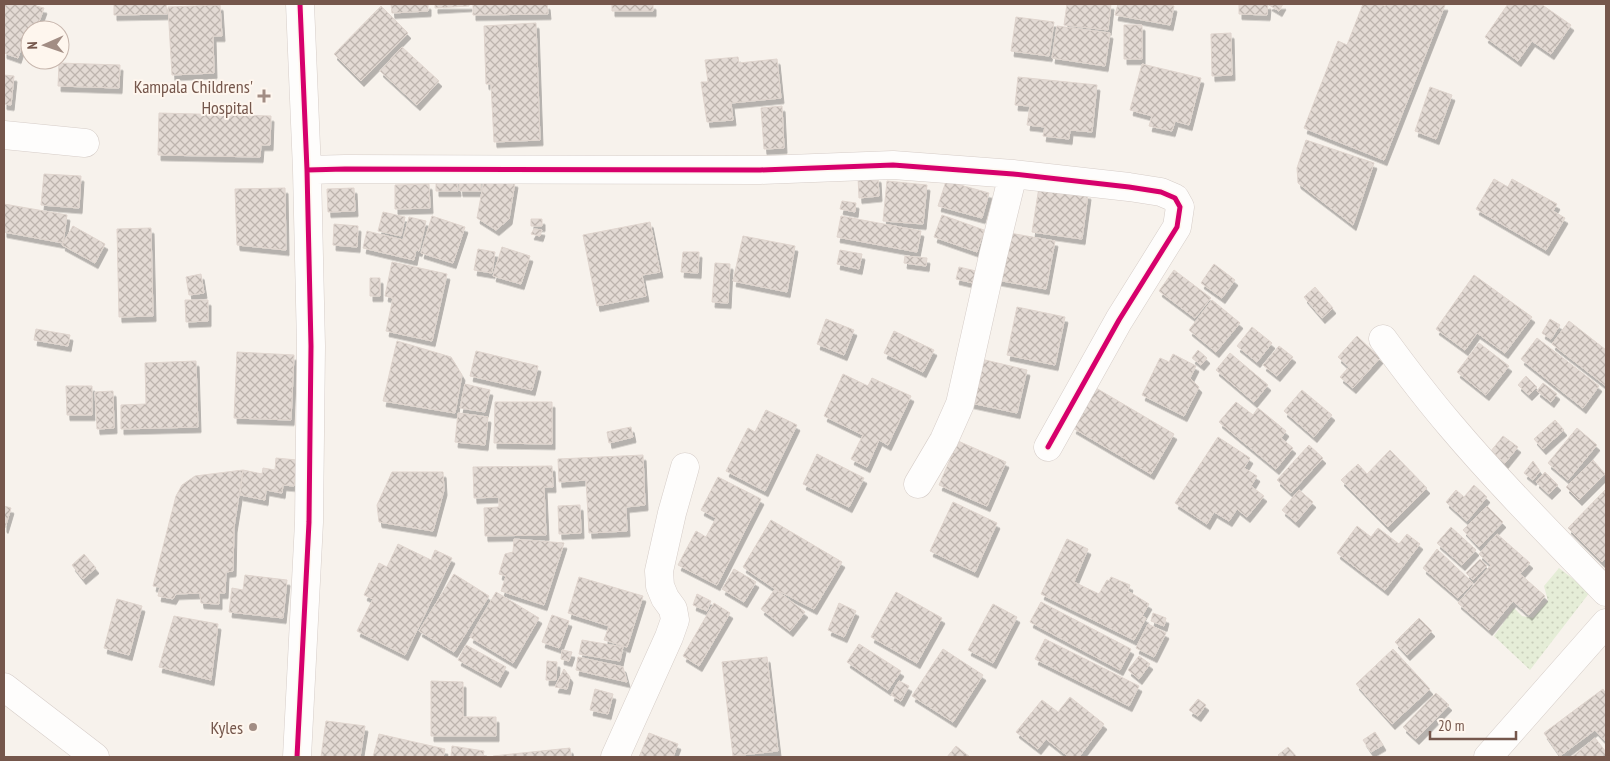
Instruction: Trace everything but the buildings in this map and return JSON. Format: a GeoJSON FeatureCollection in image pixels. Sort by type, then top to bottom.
{"type":"FeatureCollection","features":[{"type":"Feature","properties":{"kind":"street"},"geometry":{"type":"LineString","coordinates":[[297,757],[309,522],[311,346],[307,170],[300,4]]}},
{"type":"Feature","properties":{"kind":"street"},"geometry":{"type":"LineString","coordinates":[[4,135],[85,143]]}},
{"type":"Feature","properties":{"kind":"street"},"geometry":{"type":"LineString","coordinates":[[307,170],[760,170],[893,165],[1013,174],[1129,187],[1161,192],[1175,198],[1180,207],[1177,227],[1119,320],[1048,447]]}},
{"type":"Feature","properties":{"kind":"street"},"geometry":{"type":"LineString","coordinates":[[918,484],[944,440],[960,404],[992,256],[1013,174]]}},
{"type":"Feature","properties":{"kind":"street"},"geometry":{"type":"LineString","coordinates":[[1383,340],[1451,427],[1498,480],[1606,592]]}},
{"type":"Feature","properties":{"kind":"street"},"geometry":{"type":"LineString","coordinates":[[615,757],[669,637],[674,620],[673,609],[665,598],[660,586],[658,571],[685,467]]}},
{"type":"Feature","properties":{"kind":"street"},"geometry":{"type":"LineString","coordinates":[[1488,757],[1606,623]]}},
{"type":"Feature","properties":{"kind":"street"},"geometry":{"type":"LineString","coordinates":[[4,687],[95,757]]}},
{"type":"Feature","properties":{"kind":"green space"},"geometry":{"type":"Polygon","coordinates":[[[1559,568],[1590,592],[1530,670],[1494,636],[1514,608],[1522,616],[1533,618],[1548,601],[1544,586],[1559,568]]]}},
{"type":"Feature","properties":{"kind":"cycle path"},"geometry":{"type":"LineString","coordinates":[[297,757],[309,522],[311,346],[307,170],[300,4]]}},
{"type":"Feature","properties":{"kind":"cycle path"},"geometry":{"type":"LineString","coordinates":[[307,170],[760,170],[893,165],[1013,174],[1129,187],[1161,192],[1175,198],[1180,207],[1177,227],[1119,320],[1048,447]]}},
{"type":"Feature","properties":{"kind":"place","name":"Kampala Childrens' Hospital"},"geometry":{"type":"Point","coordinates":[264,96]}},
{"type":"Feature","properties":{"kind":"place","name":"Kyles"},"geometry":{"type":"Point","coordinates":[253,727]}}]}
